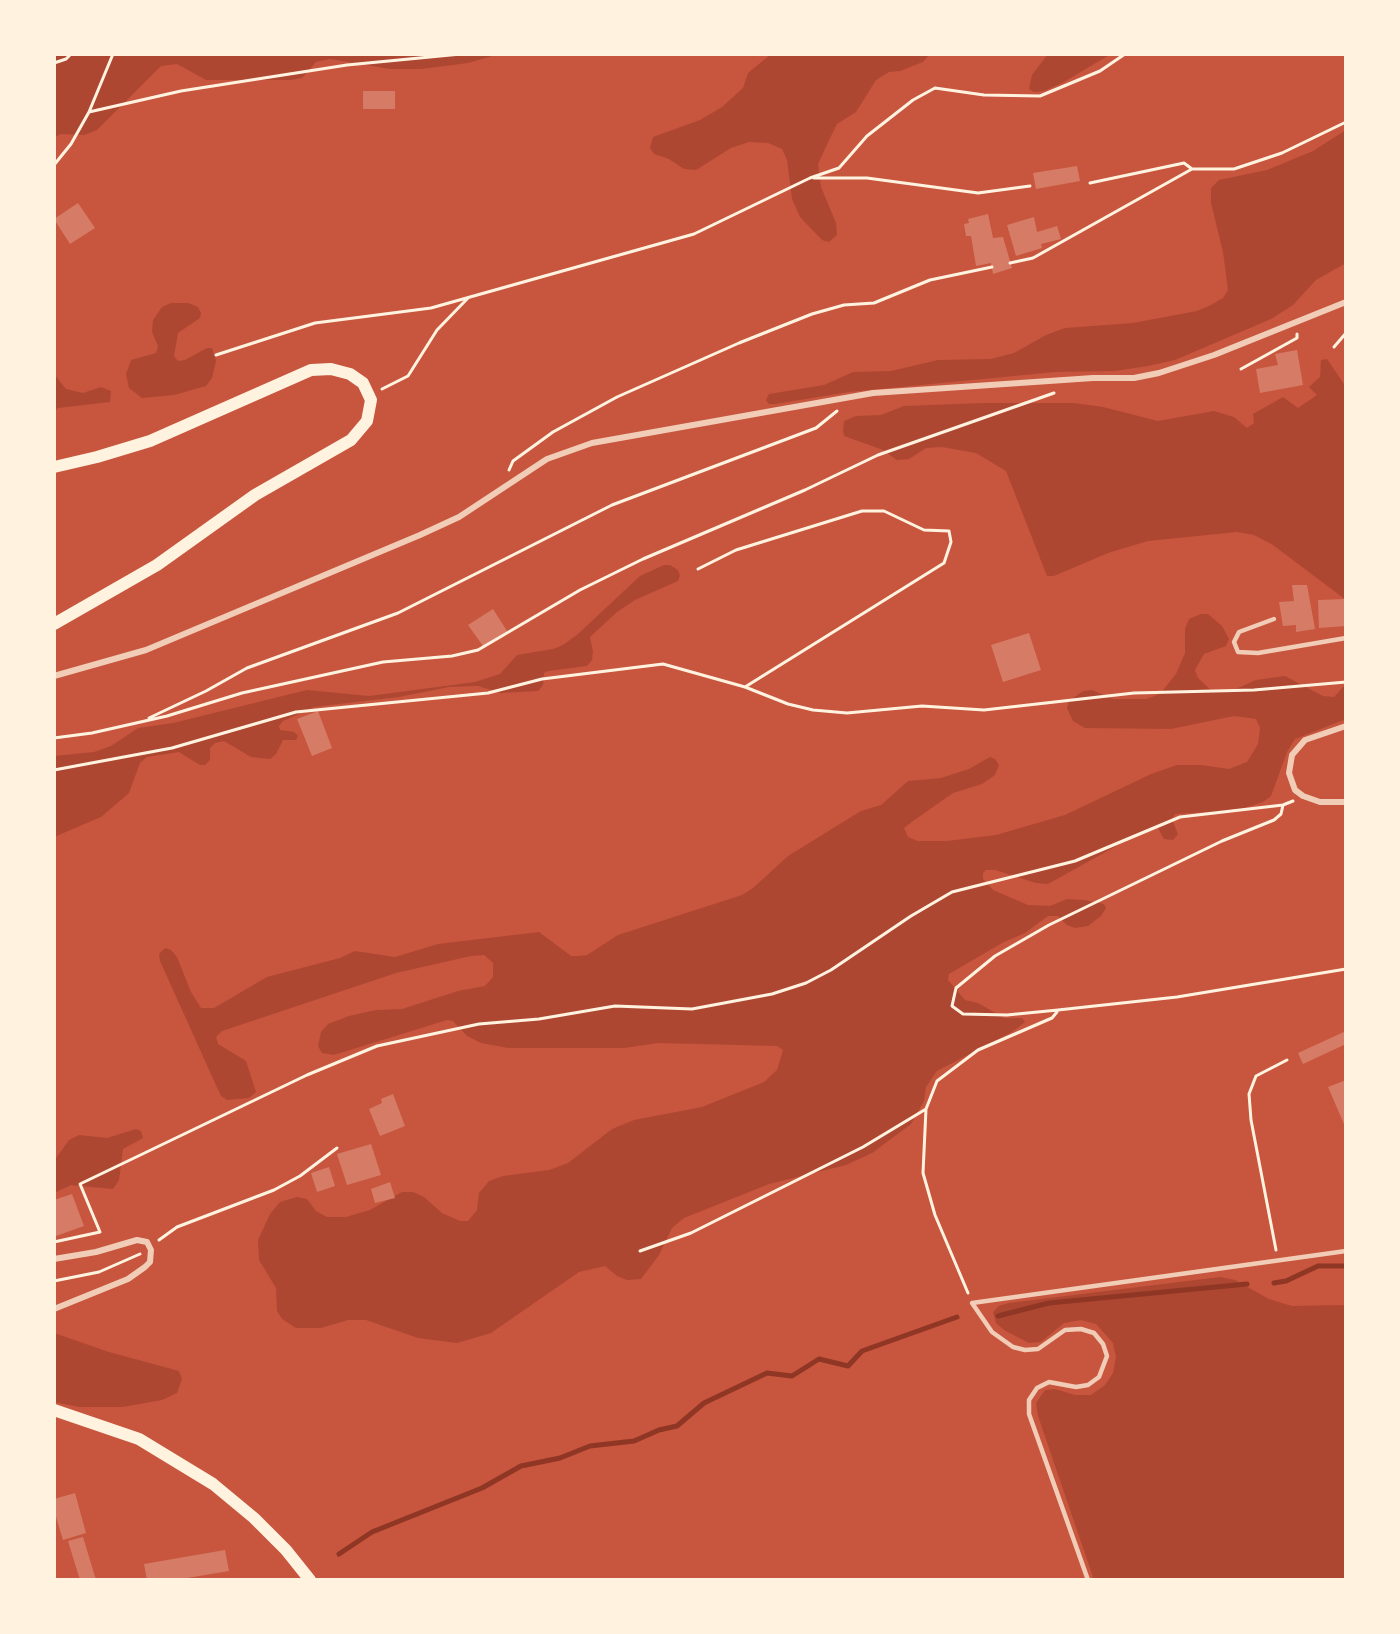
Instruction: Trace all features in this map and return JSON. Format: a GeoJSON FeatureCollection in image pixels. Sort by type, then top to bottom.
{"type":"FeatureCollection","features":[{"type":"Feature","properties":{"kind":"main road"},"geometry":{"type":"LineString","coordinates":[[54,467],[91,459],[150,441],[311,370],[331,369],[350,374],[363,383],[370,396],[371,406],[367,422],[351,440],[255,495],[157,565],[54,624]]}},
{"type":"Feature","properties":{"kind":"main road"},"geometry":{"type":"LineString","coordinates":[[54,1410],[139,1439],[213,1484],[254,1518],[286,1550],[310,1580]]}},
{"type":"Feature","properties":{"kind":"street"},"geometry":{"type":"LineString","coordinates":[[54,676],[146,650],[318,579],[459,517],[547,459],[592,442],[856,395],[1134,378],[1159,373],[1214,355],[1346,302]]}},
{"type":"Feature","properties":{"kind":"street"},"geometry":{"type":"LineString","coordinates":[[1346,726],[1311,737],[1296,749],[1290,761],[1289,772],[1292,785],[1300,795],[1320,802],[1346,802]]}},
{"type":"Feature","properties":{"kind":"street"},"geometry":{"type":"LineString","coordinates":[[54,1259],[96,1252],[137,1240],[142,1240],[150,1246],[152,1253],[145,1268],[128,1279],[54,1309]]}},
{"type":"Feature","properties":{"kind":"lane"},"geometry":{"type":"LineString","coordinates":[[1274,619],[1239,632],[1234,642],[1238,652],[1258,653],[1346,638]]}},
{"type":"Feature","properties":{"kind":"lane"},"geometry":{"type":"LineString","coordinates":[[1088,1580],[1029,1414],[1029,1400],[1037,1388],[1049,1382],[1076,1387],[1088,1385],[1099,1377],[1107,1356],[1103,1344],[1094,1333],[1082,1329],[1065,1330],[1038,1349],[1025,1350],[1013,1347],[992,1332],[972,1303],[1346,1251]]}},
{"type":"Feature","properties":{"kind":"path"},"geometry":{"type":"LineString","coordinates":[[54,63],[66,59],[71,54]]}},
{"type":"Feature","properties":{"kind":"path"},"geometry":{"type":"LineString","coordinates":[[54,165],[71,144],[89,112],[113,54]]}},
{"type":"Feature","properties":{"kind":"path"},"geometry":{"type":"LineString","coordinates":[[89,112],[193,89],[347,65],[462,54]]}},
{"type":"Feature","properties":{"kind":"path"},"geometry":{"type":"LineString","coordinates":[[216,355],[315,323],[431,308],[694,234],[810,178],[840,168],[867,136],[913,100],[935,88],[984,95],[1040,96],[1100,71],[1125,54]]}},
{"type":"Feature","properties":{"kind":"path"},"geometry":{"type":"LineString","coordinates":[[1010,263],[1034,258],[1192,169],[1233,170],[1282,153],[1346,122]]}},
{"type":"Feature","properties":{"kind":"path"},"geometry":{"type":"LineString","coordinates":[[1090,183],[1184,163],[1192,169]]}},
{"type":"Feature","properties":{"kind":"path"},"geometry":{"type":"LineString","coordinates":[[810,178],[867,178],[978,193],[1030,186]]}},
{"type":"Feature","properties":{"kind":"path"},"geometry":{"type":"LineString","coordinates":[[509,482],[507,477],[513,461],[553,432],[627,393],[812,314],[844,305],[874,303],[930,280],[992,267]]}},
{"type":"Feature","properties":{"kind":"path"},"geometry":{"type":"LineString","coordinates":[[370,396],[408,376],[437,330],[468,297]]}},
{"type":"Feature","properties":{"kind":"path"},"geometry":{"type":"LineString","coordinates":[[1241,369],[1297,338],[1299,320]]}},
{"type":"Feature","properties":{"kind":"path"},"geometry":{"type":"LineString","coordinates":[[1335,347],[1346,333]]}},
{"type":"Feature","properties":{"kind":"path"},"geometry":{"type":"LineString","coordinates":[[54,738],[142,721],[242,693],[383,662],[452,656],[478,650],[580,590],[643,558],[805,490],[878,455],[1026,404],[1060,390],[1072,380]]}},
{"type":"Feature","properties":{"kind":"path"},"geometry":{"type":"LineString","coordinates":[[142,721],[206,691],[247,668],[398,613],[612,506],[816,428],[856,395]]}},
{"type":"Feature","properties":{"kind":"path"},"geometry":{"type":"LineString","coordinates":[[698,569],[736,550],[862,511],[884,511],[924,530],[949,531],[951,542],[944,563],[745,687]]}},
{"type":"Feature","properties":{"kind":"path"},"geometry":{"type":"LineString","coordinates":[[54,771],[172,748],[296,712],[488,693],[542,679],[663,664],[745,687],[788,704],[813,710],[847,713],[922,706],[984,711],[1134,693],[1254,690],[1346,682]]}},
{"type":"Feature","properties":{"kind":"path"},"geometry":{"type":"LineString","coordinates":[[54,1242],[100,1232],[80,1184],[307,1074],[377,1046],[479,1024],[539,1019],[615,1006],[692,1009],[772,994],[806,983],[831,970],[919,910],[952,892],[1075,861],[1180,818],[1283,805],[1300,795]]}},
{"type":"Feature","properties":{"kind":"path"},"geometry":{"type":"LineString","coordinates":[[1283,805],[1281,814],[1274,820],[1192,855],[1049,925],[995,956],[956,988],[952,1003],[957,1013],[1007,1015],[1177,997],[1346,969]]}},
{"type":"Feature","properties":{"kind":"path"},"geometry":{"type":"LineString","coordinates":[[972,1303],[935,1215],[923,1173],[926,1109],[937,1081],[978,1050],[1052,1018],[1058,1010]]}},
{"type":"Feature","properties":{"kind":"path"},"geometry":{"type":"LineString","coordinates":[[1278,1260],[1251,1120],[1249,1094],[1256,1076],[1287,1060]]}},
{"type":"Feature","properties":{"kind":"path"},"geometry":{"type":"LineString","coordinates":[[640,1251],[691,1233],[863,1147],[926,1109]]}},
{"type":"Feature","properties":{"kind":"path"},"geometry":{"type":"LineString","coordinates":[[150,1246],[177,1227],[282,1186],[300,1176],[337,1148]]}},
{"type":"Feature","properties":{"kind":"path"},"geometry":{"type":"LineString","coordinates":[[54,1281],[99,1272],[139,1254],[152,1253]]}},
{"type":"Feature","properties":{"kind":"shaded area"},"geometry":{"type":"Polygon","coordinates":[[[54,54],[499,54],[468,63],[421,69],[390,69],[330,59],[316,62],[302,78],[291,80],[206,80],[177,64],[161,66],[97,130],[84,135],[61,134],[54,137],[54,54]]]}},
{"type":"Feature","properties":{"kind":"shaded area"},"geometry":{"type":"Polygon","coordinates":[[[771,54],[930,54],[923,62],[900,71],[889,72],[876,80],[856,112],[837,124],[818,164],[821,187],[836,223],[837,235],[829,242],[822,240],[800,217],[792,199],[787,160],[782,149],[768,143],[749,142],[731,148],[696,170],[684,169],[669,159],[654,154],[650,148],[653,137],[700,120],[722,107],[743,88],[748,73],[771,54]]]}},
{"type":"Feature","properties":{"kind":"shaded area"},"geometry":{"type":"Polygon","coordinates":[[[1048,54],[1111,54],[1064,82],[1044,91],[1034,92],[1029,89],[1032,75],[1048,54]]]}},
{"type":"Feature","properties":{"kind":"shaded area"},"geometry":{"type":"Polygon","coordinates":[[[1346,130],[1346,263],[1316,280],[1293,305],[1271,319],[1175,360],[1148,366],[1115,371],[1055,372],[849,392],[775,404],[769,404],[766,400],[769,394],[824,385],[853,372],[891,371],[938,360],[991,359],[1014,353],[1046,335],[1065,328],[1133,323],[1197,311],[1211,305],[1223,298],[1228,290],[1223,252],[1211,203],[1211,188],[1219,180],[1267,170],[1313,151],[1346,130]]]}},
{"type":"Feature","properties":{"kind":"shaded area"},"geometry":{"type":"Polygon","coordinates":[[[171,303],[188,303],[198,307],[201,313],[200,318],[178,333],[174,356],[178,361],[185,360],[207,348],[212,348],[216,361],[212,378],[206,386],[174,395],[142,398],[129,388],[126,374],[131,360],[156,353],[158,346],[152,332],[153,320],[162,307],[171,303]]]}},
{"type":"Feature","properties":{"kind":"shaded area"},"geometry":{"type":"Polygon","coordinates":[[[1327,359],[1346,387],[1346,600],[1273,545],[1254,535],[1237,532],[1148,541],[1108,553],[1054,576],[1047,576],[1006,471],[976,453],[942,447],[926,448],[909,459],[897,460],[883,450],[844,436],[843,430],[844,421],[856,416],[881,415],[904,406],[984,403],[1074,403],[1103,407],[1158,421],[1214,411],[1234,417],[1247,428],[1254,423],[1253,414],[1283,397],[1298,408],[1317,395],[1309,387],[1320,377],[1321,360],[1327,359]]]}},
{"type":"Feature","properties":{"kind":"shaded area"},"geometry":{"type":"Polygon","coordinates":[[[54,374],[66,389],[83,393],[101,387],[111,391],[110,402],[58,408],[54,411],[54,374]]]}},
{"type":"Feature","properties":{"kind":"shaded area"},"geometry":{"type":"Polygon","coordinates":[[[664,565],[670,565],[678,570],[680,576],[678,581],[635,600],[617,612],[590,637],[593,652],[592,660],[587,666],[544,673],[543,685],[538,691],[501,693],[478,686],[449,687],[399,697],[314,707],[283,721],[279,726],[280,730],[294,732],[298,736],[296,740],[283,740],[276,754],[270,759],[251,757],[224,741],[215,743],[210,748],[210,760],[205,765],[200,765],[179,752],[147,757],[140,763],[129,793],[101,817],[54,837],[54,756],[94,752],[111,746],[138,728],[173,723],[307,690],[369,696],[475,682],[500,674],[517,655],[563,645],[578,634],[640,576],[664,565]]]}},
{"type":"Feature","properties":{"kind":"shaded area"},"geometry":{"type":"Polygon","coordinates":[[[1208,614],[1222,626],[1229,639],[1226,646],[1204,654],[1195,670],[1198,678],[1212,691],[1231,691],[1256,680],[1285,676],[1323,696],[1334,697],[1346,684],[1346,719],[1295,739],[1287,752],[1271,796],[1263,802],[1238,810],[1175,814],[1172,819],[1178,834],[1173,840],[1164,839],[1158,828],[1147,829],[1048,884],[1036,883],[995,870],[986,870],[983,873],[983,879],[993,890],[1028,905],[1050,906],[1067,899],[1104,904],[1106,908],[1101,916],[1088,926],[1075,928],[1067,925],[1058,916],[1048,916],[1025,933],[1002,943],[949,974],[948,980],[965,1000],[978,1003],[1004,1018],[1022,1018],[1025,1022],[1012,1032],[937,1071],[926,1087],[924,1101],[911,1124],[872,1153],[846,1165],[769,1184],[684,1218],[672,1228],[659,1255],[641,1279],[627,1280],[617,1276],[605,1266],[579,1272],[491,1333],[457,1343],[418,1338],[366,1320],[348,1320],[321,1328],[296,1328],[282,1319],[277,1311],[276,1288],[259,1260],[258,1240],[270,1214],[280,1202],[297,1197],[307,1199],[316,1211],[327,1217],[346,1217],[370,1210],[402,1192],[413,1192],[424,1197],[442,1213],[460,1221],[468,1221],[477,1210],[479,1193],[489,1181],[503,1176],[549,1170],[568,1163],[612,1129],[634,1120],[702,1107],[764,1082],[777,1070],[783,1050],[777,1046],[658,1043],[624,1048],[508,1048],[481,1043],[467,1036],[453,1021],[447,1020],[334,1055],[322,1053],[318,1046],[321,1032],[328,1024],[349,1016],[376,1010],[402,1009],[458,991],[485,986],[493,977],[493,963],[484,955],[471,956],[396,973],[222,1031],[216,1037],[218,1044],[246,1061],[256,1092],[249,1098],[227,1100],[221,1096],[160,961],[159,954],[165,948],[171,950],[177,957],[191,992],[201,1008],[214,1008],[267,977],[340,958],[355,951],[395,957],[438,944],[539,932],[571,956],[587,955],[618,935],[742,895],[788,856],[861,811],[881,805],[908,781],[941,778],[969,769],[990,757],[995,759],[999,765],[995,775],[982,784],[953,793],[913,821],[904,828],[908,837],[918,841],[947,841],[996,835],[1065,815],[1151,774],[1177,765],[1201,765],[1229,769],[1247,762],[1258,744],[1260,728],[1256,719],[1234,716],[1171,729],[1085,728],[1073,721],[1067,708],[1069,701],[1083,691],[1092,690],[1113,699],[1146,699],[1160,694],[1176,674],[1185,653],[1185,629],[1189,619],[1208,614]]]}},
{"type":"Feature","properties":{"kind":"shaded area"},"geometry":{"type":"Polygon","coordinates":[[[136,1129],[141,1131],[143,1138],[123,1149],[119,1180],[113,1189],[71,1185],[54,1193],[54,1161],[69,1140],[79,1135],[107,1138],[136,1129]]]}},
{"type":"Feature","properties":{"kind":"shaded area"},"geometry":{"type":"Polygon","coordinates":[[[1220,1277],[1235,1280],[1269,1299],[1292,1306],[1346,1305],[1346,1580],[1094,1580],[1038,1416],[1036,1403],[1045,1390],[1055,1389],[1075,1395],[1091,1395],[1105,1385],[1113,1373],[1116,1357],[1113,1343],[1096,1324],[1081,1320],[1064,1323],[1041,1342],[1029,1343],[1004,1330],[996,1323],[993,1312],[999,1306],[1009,1303],[1220,1277]]]}},
{"type":"Feature","properties":{"kind":"shaded area"},"geometry":{"type":"Polygon","coordinates":[[[54,1333],[109,1352],[179,1371],[182,1379],[177,1393],[162,1400],[123,1407],[79,1407],[54,1402],[54,1333]]]}},
{"type":"Feature","properties":{"kind":"building"},"geometry":{"type":"Polygon","coordinates":[[[363,91],[395,91],[395,109],[363,109],[363,91]]]}},
{"type":"Feature","properties":{"kind":"building"},"geometry":{"type":"Polygon","coordinates":[[[1077,166],[1080,181],[1036,189],[1033,173],[1077,166]]]}},
{"type":"Feature","properties":{"kind":"building"},"geometry":{"type":"Polygon","coordinates":[[[78,203],[95,228],[70,244],[54,219],[78,203]]]}},
{"type":"Feature","properties":{"kind":"building"},"geometry":{"type":"Polygon","coordinates":[[[988,214],[993,238],[1003,237],[1012,268],[993,274],[991,263],[976,266],[971,236],[966,236],[964,224],[969,223],[968,219],[988,214]]]}},
{"type":"Feature","properties":{"kind":"building"},"geometry":{"type":"Polygon","coordinates":[[[1034,217],[1037,232],[1057,226],[1061,239],[1041,244],[1042,248],[1016,256],[1007,225],[1034,217]]]}},
{"type":"Feature","properties":{"kind":"building"},"geometry":{"type":"Polygon","coordinates":[[[1297,350],[1303,385],[1260,393],[1256,369],[1278,365],[1275,354],[1297,350]]]}},
{"type":"Feature","properties":{"kind":"building"},"geometry":{"type":"Polygon","coordinates":[[[1292,585],[1307,585],[1315,629],[1296,632],[1296,625],[1283,626],[1279,602],[1294,601],[1292,585]]]}},
{"type":"Feature","properties":{"kind":"building"},"geometry":{"type":"Polygon","coordinates":[[[1346,599],[1346,626],[1319,628],[1318,600],[1346,599]]]}},
{"type":"Feature","properties":{"kind":"building"},"geometry":{"type":"Polygon","coordinates":[[[493,609],[507,631],[483,646],[468,625],[493,609]]]}},
{"type":"Feature","properties":{"kind":"building"},"geometry":{"type":"Polygon","coordinates":[[[1029,633],[1041,670],[1003,682],[991,645],[1029,633]]]}},
{"type":"Feature","properties":{"kind":"building"},"geometry":{"type":"Polygon","coordinates":[[[318,711],[332,748],[312,756],[297,719],[318,711]]]}},
{"type":"Feature","properties":{"kind":"building"},"geometry":{"type":"Polygon","coordinates":[[[1346,1031],[1346,1044],[1303,1064],[1298,1053],[1346,1031]]]}},
{"type":"Feature","properties":{"kind":"building"},"geometry":{"type":"Polygon","coordinates":[[[1346,1080],[1346,1123],[1344,1124],[1328,1087],[1346,1080]]]}},
{"type":"Feature","properties":{"kind":"building"},"geometry":{"type":"Polygon","coordinates":[[[393,1094],[405,1126],[380,1136],[369,1109],[382,1103],[381,1099],[393,1094]]]}},
{"type":"Feature","properties":{"kind":"building"},"geometry":{"type":"Polygon","coordinates":[[[371,1144],[381,1175],[347,1185],[337,1154],[371,1144]]]}},
{"type":"Feature","properties":{"kind":"building"},"geometry":{"type":"Polygon","coordinates":[[[329,1167],[335,1186],[317,1192],[311,1173],[329,1167]]]}},
{"type":"Feature","properties":{"kind":"building"},"geometry":{"type":"Polygon","coordinates":[[[390,1182],[395,1198],[375,1203],[371,1189],[390,1182]]]}},
{"type":"Feature","properties":{"kind":"building"},"geometry":{"type":"Polygon","coordinates":[[[72,1194],[84,1226],[56,1236],[54,1200],[72,1194]]]}},
{"type":"Feature","properties":{"kind":"building"},"geometry":{"type":"Polygon","coordinates":[[[75,1493],[86,1533],[63,1540],[54,1510],[54,1499],[75,1493]]]}},
{"type":"Feature","properties":{"kind":"building"},"geometry":{"type":"Polygon","coordinates":[[[83,1537],[96,1580],[80,1580],[68,1541],[83,1537]]]}},
{"type":"Feature","properties":{"kind":"building"},"geometry":{"type":"Polygon","coordinates":[[[225,1550],[229,1571],[175,1580],[147,1580],[144,1564],[225,1550]]]}},
{"type":"Feature","properties":{"kind":"waterway"},"geometry":{"type":"LineString","coordinates":[[1274,1283],[1286,1281],[1318,1266],[1346,1266]]}},
{"type":"Feature","properties":{"kind":"waterway"},"geometry":{"type":"LineString","coordinates":[[998,1316],[1049,1303],[1247,1284]]}},
{"type":"Feature","properties":{"kind":"waterway"},"geometry":{"type":"LineString","coordinates":[[339,1554],[372,1532],[482,1488],[521,1466],[560,1458],[590,1446],[634,1441],[659,1430],[677,1426],[704,1403],[767,1373],[792,1376],[819,1359],[848,1366],[862,1351],[957,1317]]}}]}
